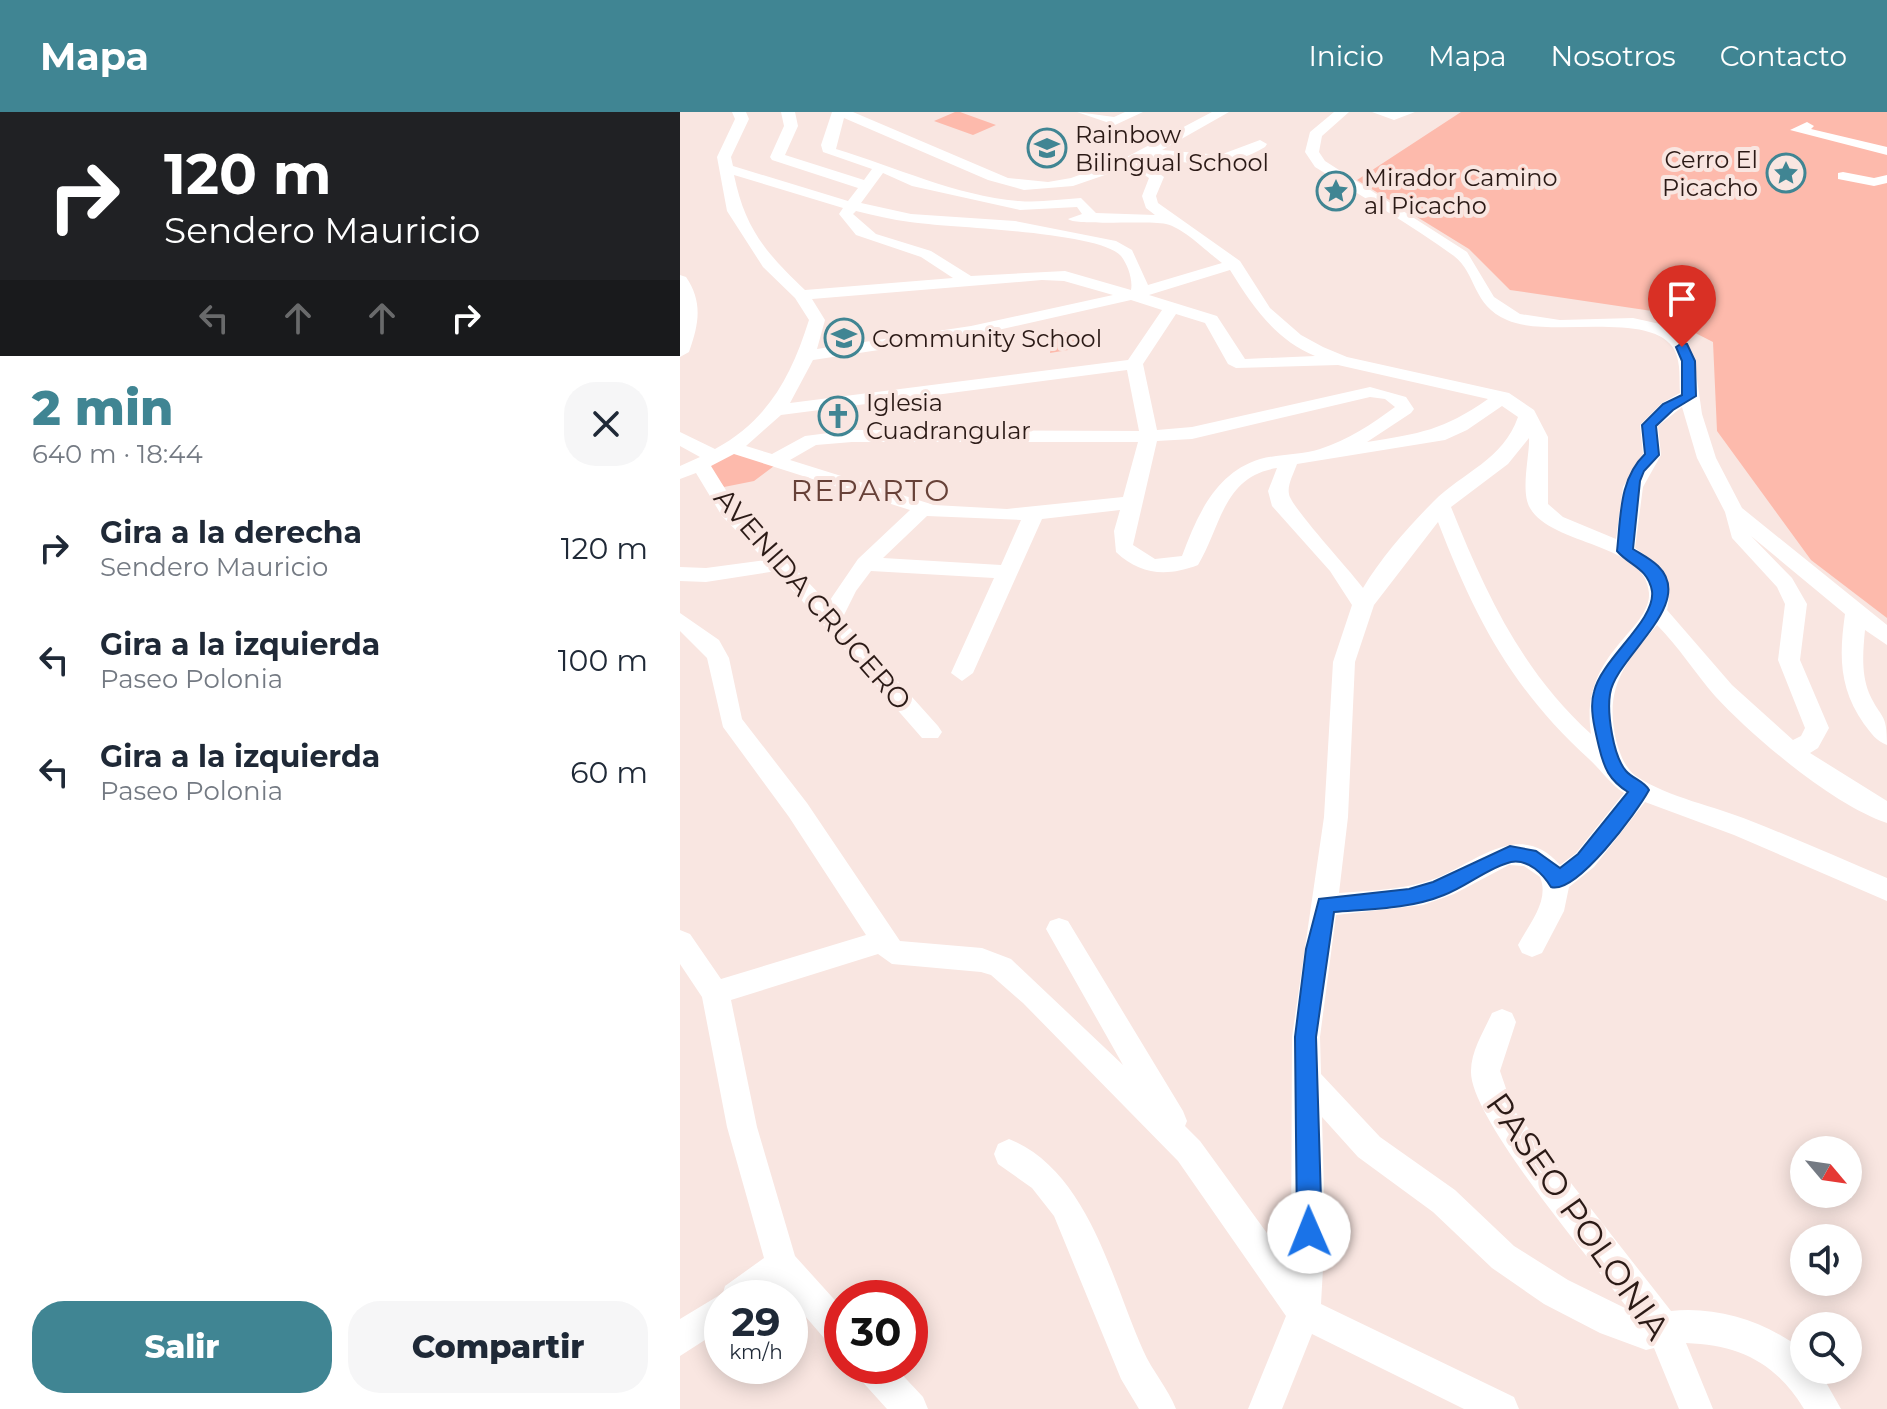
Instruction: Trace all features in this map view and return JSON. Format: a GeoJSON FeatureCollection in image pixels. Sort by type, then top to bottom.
{"type":"FeatureCollection","features":[{"type":"Feature","properties":{"kind":"street"},"geometry":{"type":"LineString","coordinates":[[680,473],[734,448],[778,410],[808,355],[817,320],[801,295],[769,264],[734,211],[725,168],[727,146],[742,119],[739,112]]}},
{"type":"Feature","properties":{"kind":"street"},"geometry":{"type":"LineString","coordinates":[[788,112],[791,126],[777,157],[868,186]]}},
{"type":"Feature","properties":{"kind":"street"},"geometry":{"type":"LineString","coordinates":[[1092,217],[1081,202],[1020,206],[917,183],[881,167],[827,150],[841,112],[948,155],[987,175],[1026,186],[1069,182],[1131,160],[1222,112]]}},
{"type":"Feature","properties":{"kind":"street"},"geometry":{"type":"LineString","coordinates":[[1084,112],[1115,121],[1136,112]]}},
{"type":"Feature","properties":{"kind":"street"},"geometry":{"type":"LineString","coordinates":[[1342,112],[1315,135],[1312,152],[1334,175],[1462,255],[1475,269],[1482,292],[1495,307],[1511,315],[1567,326],[1648,327],[1669,335],[1682,347],[1688,361],[1689,396],[1718,490],[1735,512],[1887,637]]}},
{"type":"Feature","properties":{"kind":"street"},"geometry":{"type":"LineString","coordinates":[[1379,112],[1394,116],[1408,112]]}},
{"type":"Feature","properties":{"kind":"street"},"geometry":{"type":"LineString","coordinates":[[1807,126],[1797,130],[1887,151]]}},
{"type":"Feature","properties":{"kind":"street"},"geometry":{"type":"LineString","coordinates":[[1206,160],[1222,142]]}},
{"type":"Feature","properties":{"kind":"street"},"geometry":{"type":"LineString","coordinates":[[1149,151],[1173,159],[1206,160],[1250,151],[1260,144]]}},
{"type":"Feature","properties":{"kind":"street"},"geometry":{"type":"LineString","coordinates":[[1887,151],[1864,152],[1887,168]]}},
{"type":"Feature","properties":{"kind":"street"},"geometry":{"type":"LineString","coordinates":[[1131,160],[1157,177],[1150,204],[1168,220],[1234,264],[1264,311],[1279,326],[1317,351],[1342,361],[1503,397],[1528,414],[1539,437],[1536,498],[1539,507],[1556,521],[1625,551],[1653,570],[1660,594],[1656,612],[1603,685],[1604,729],[1613,767]]}},
{"type":"Feature","properties":{"kind":"street"},"geometry":{"type":"LineString","coordinates":[[881,167],[846,214],[861,234],[925,253],[968,281]]}},
{"type":"Feature","properties":{"kind":"street"},"geometry":{"type":"LineString","coordinates":[[725,168],[853,205],[925,220],[1015,225],[1092,217],[1168,220]]}},
{"type":"Feature","properties":{"kind":"street"},"geometry":{"type":"LineString","coordinates":[[1843,176],[1874,182],[1887,179]]}},
{"type":"Feature","properties":{"kind":"street"},"geometry":{"type":"LineString","coordinates":[[1015,225],[1124,250],[1141,281],[1138,295]]}},
{"type":"Feature","properties":{"kind":"street"},"geometry":{"type":"LineString","coordinates":[[808,355],[995,328],[1078,312],[1234,264]]}},
{"type":"Feature","properties":{"kind":"street"},"geometry":{"type":"LineString","coordinates":[[801,295],[1065,276],[1138,295],[1211,320],[1234,360],[1242,364],[1342,361]]}},
{"type":"Feature","properties":{"kind":"street"},"geometry":{"type":"LineString","coordinates":[[680,280],[690,294],[692,321],[680,352]]}},
{"type":"Feature","properties":{"kind":"street"},"geometry":{"type":"LineString","coordinates":[[1173,306],[1134,364],[1149,435],[1123,547],[1132,556],[1156,568],[1191,560],[1209,509],[1233,480],[1264,464],[1438,436],[1472,419],[1503,397]]}},
{"type":"Feature","properties":{"kind":"street"},"geometry":{"type":"LineString","coordinates":[[778,410],[1134,364]]}},
{"type":"Feature","properties":{"kind":"street"},"geometry":{"type":"LineString","coordinates":[[775,460],[812,440],[852,436],[1094,439],[1192,433],[1370,392],[1395,397],[1403,404],[1405,409],[1385,425],[1320,456]]}},
{"type":"Feature","properties":{"kind":"street"},"geometry":{"type":"LineString","coordinates":[[1625,551],[1633,481],[1637,470],[1652,455],[1649,425],[1668,407],[1689,396]]}},
{"type":"Feature","properties":{"kind":"street"},"geometry":{"type":"LineString","coordinates":[[1265,1409],[1304,1313],[1309,1232],[1306,1037],[1336,817],[1344,662],[1363,605],[1441,505],[1501,460],[1520,438],[1528,414]]}},
{"type":"Feature","properties":{"kind":"street","name":"AVENIDA CRUCERO"},"geometry":{"type":"LineString","coordinates":[[680,438],[707,461],[729,512],[781,564],[930,732]]}},
{"type":"Feature","properties":{"kind":"street"},"geometry":{"type":"LineString","coordinates":[[734,448],[924,508],[961,515],[1033,516],[1132,502]]}},
{"type":"Feature","properties":{"kind":"street"},"geometry":{"type":"LineString","coordinates":[[1289,461],[1278,491],[1282,506],[1337,566],[1363,605]]}},
{"type":"Feature","properties":{"kind":"street"},"geometry":{"type":"LineString","coordinates":[[1441,505],[1461,555],[1531,685],[1622,779],[1640,790],[1743,828],[1887,890]]}},
{"type":"Feature","properties":{"kind":"street"},"geometry":{"type":"LineString","coordinates":[[831,621],[837,603],[865,564],[924,508]]}},
{"type":"Feature","properties":{"kind":"street"},"geometry":{"type":"LineString","coordinates":[[1735,512],[1736,532],[1744,544],[1778,573],[1794,598],[1798,624],[1789,659],[1817,728],[1810,742],[1792,751]]}},
{"type":"Feature","properties":{"kind":"street"},"geometry":{"type":"LineString","coordinates":[[962,673],[1033,516]]}},
{"type":"Feature","properties":{"kind":"street"},"geometry":{"type":"LineString","coordinates":[[680,574],[706,575],[781,564]]}},
{"type":"Feature","properties":{"kind":"street"},"geometry":{"type":"LineString","coordinates":[[865,564],[1006,572]]}},
{"type":"Feature","properties":{"kind":"street"},"geometry":{"type":"LineString","coordinates":[[1656,612],[1755,723],[1887,813]]}},
{"type":"Feature","properties":{"kind":"street"},"geometry":{"type":"LineString","coordinates":[[1856,612],[1850,656],[1854,687],[1860,704],[1887,736]]}},
{"type":"Feature","properties":{"kind":"street"},"geometry":{"type":"LineString","coordinates":[[680,620],[711,645],[718,658],[731,721],[798,810],[892,952],[982,960],[1001,967],[1033,994],[1189,1151]]}},
{"type":"Feature","properties":{"kind":"street"},"geometry":{"type":"LineString","coordinates":[[1558,881],[1585,860],[1640,790]]}},
{"type":"Feature","properties":{"kind":"street"},"geometry":{"type":"LineString","coordinates":[[1326,905],[1409,898],[1438,889],[1510,854],[1529,856],[1549,868],[1558,881],[1558,894],[1532,945]]}},
{"type":"Feature","properties":{"kind":"street"},"geometry":{"type":"LineString","coordinates":[[1059,929],[1189,1151],[1304,1313],[1502,1409]]}},
{"type":"Feature","properties":{"kind":"street"},"geometry":{"type":"LineString","coordinates":[[715,993],[883,941]]}},
{"type":"Feature","properties":{"kind":"street"},"geometry":{"type":"LineString","coordinates":[[680,942],[715,993],[742,1127],[782,1265],[824,1313]]}},
{"type":"Feature","properties":{"kind":"street","name":"PASEO POLONIA"},"geometry":{"type":"LineString","coordinates":[[1502,1022],[1483,1072],[1486,1090],[1502,1119],[1663,1327],[1696,1409]]}},
{"type":"Feature","properties":{"kind":"street"},"geometry":{"type":"LineString","coordinates":[[1307,1079],[1369,1147],[1444,1201],[1503,1257],[1556,1292],[1612,1321],[1646,1333],[1663,1327],[1708,1328],[1753,1340],[1792,1363],[1824,1409]]}},
{"type":"Feature","properties":{"kind":"street"},"geometry":{"type":"LineString","coordinates":[[1009,1154],[1043,1177],[1065,1205],[1133,1367],[1159,1409]]}},
{"type":"Feature","properties":{"kind":"street"},"geometry":{"type":"LineString","coordinates":[[762,1280],[782,1265]]}},
{"type":"Feature","properties":{"kind":"street"},"geometry":{"type":"LineString","coordinates":[[680,1339],[704,1322]]}},
{"type":"Feature","properties":{"kind":"street"},"geometry":{"type":"LineString","coordinates":[[888,1384],[911,1409]]}},
{"type":"Feature","properties":{"kind":"shaded area"},"geometry":{"type":"Polygon","coordinates":[[[955,112],[996,125],[973,135],[934,121],[955,112]]]}},
{"type":"Feature","properties":{"kind":"shaded area"},"geometry":{"type":"Polygon","coordinates":[[[1461,112],[1887,112],[1887,618],[1811,560],[1717,431],[1713,342],[1652,311],[1510,290],[1469,249],[1357,180],[1461,112]]]}},
{"type":"Feature","properties":{"kind":"shaded area"},"geometry":{"type":"Polygon","coordinates":[[[1079,331],[1086,347],[1050,353],[1053,334],[1079,331]]]}},
{"type":"Feature","properties":{"kind":"shaded area"},"geometry":{"type":"Polygon","coordinates":[[[734,451],[774,466],[754,481],[724,487],[707,465],[734,451]]]}},
{"type":"Feature","properties":{"kind":"place","name":"Rainbow Bilingual School"},"geometry":{"type":"Point","coordinates":[1047,148]}},
{"type":"Feature","properties":{"kind":"place","name":"Cerro El Picacho"},"geometry":{"type":"Point","coordinates":[1786,173]}},
{"type":"Feature","properties":{"kind":"place","name":"Mirador Camino al Picacho"},"geometry":{"type":"Point","coordinates":[1336,191]}},
{"type":"Feature","properties":{"kind":"place","name":"Community School"},"geometry":{"type":"Point","coordinates":[844,338]}},
{"type":"Feature","properties":{"kind":"place","name":"Iglesia Cuadrangular"},"geometry":{"type":"Point","coordinates":[838,416]}},
{"type":"Feature","properties":{"kind":"district","name":"REPARTO"},"geometry":{"type":"Point","coordinates":[871,490]}},
{"type":"Feature","properties":{"kind":"route"},"geometry":{"type":"LineString","coordinates":[[1309,1232],[1306,1037],[1316,949],[1326,905],[1409,898],[1438,889],[1510,854],[1529,856],[1549,868],[1558,881],[1585,860],[1640,790],[1622,779],[1613,767],[1607,749],[1601,694],[1608,675],[1656,612],[1660,594],[1653,570],[1625,551],[1633,481],[1637,470],[1652,455],[1649,425],[1668,407],[1689,396],[1688,361],[1682,347]]}}]}
